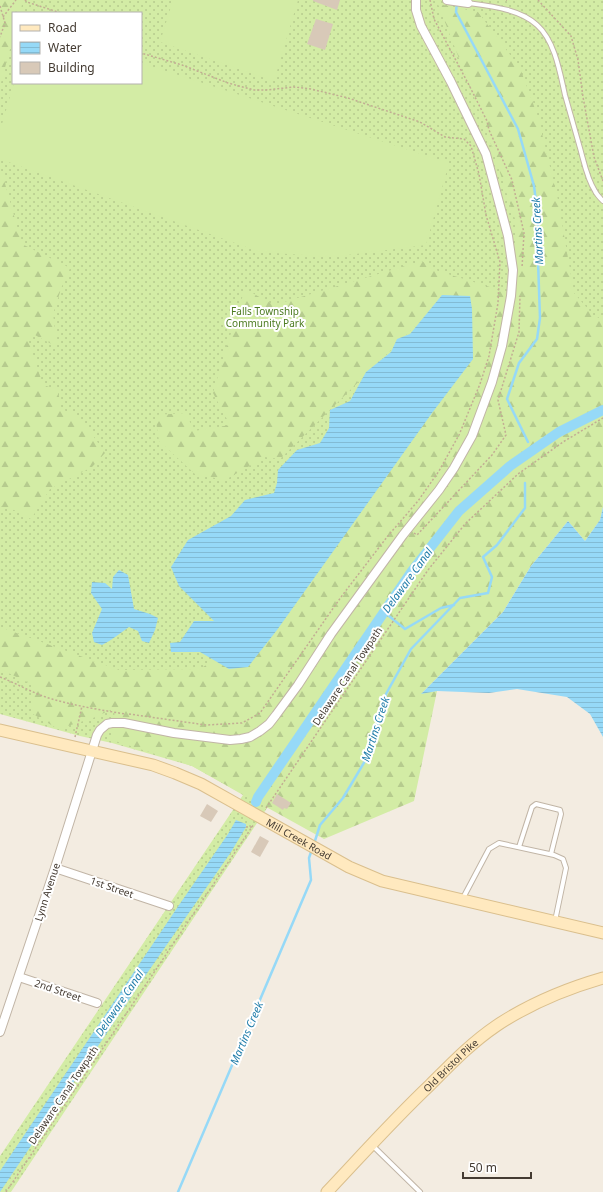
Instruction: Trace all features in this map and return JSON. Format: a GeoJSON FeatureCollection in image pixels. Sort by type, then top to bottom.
{"type":"FeatureCollection","features":[{"type":"Feature","properties":{"kind":"main road","name":"Mill Creek Road"},"geometry":{"type":"LineString","coordinates":[[0,730],[153,765],[188,778],[332,858],[382,881],[603,933]]}},
{"type":"Feature","properties":{"kind":"main road","name":"Old Bristol Pike"},"geometry":{"type":"LineString","coordinates":[[327,1192],[415,1099],[466,1048],[495,1027],[537,1002],[578,985],[603,978]]}},
{"type":"Feature","properties":{"kind":"street","name":"Lynn Avenue"},"geometry":{"type":"LineString","coordinates":[[0,1032],[93,752],[97,735],[100,730],[112,722],[174,733],[230,740],[250,737],[269,724],[403,535],[439,490],[454,468],[472,436],[492,382],[502,346],[512,296],[513,270],[508,236],[486,154],[451,82],[421,26],[416,10],[416,0]]}},
{"type":"Feature","properties":{"kind":"street"},"geometry":{"type":"LineString","coordinates":[[450,0],[468,3]]}},
{"type":"Feature","properties":{"kind":"street","name":"1st Street"},"geometry":{"type":"LineString","coordinates":[[55,868],[169,906]]}},
{"type":"Feature","properties":{"kind":"street","name":"2nd Street"},"geometry":{"type":"LineString","coordinates":[[19,977],[96,1003]]}},
{"type":"Feature","properties":{"kind":"lane"},"geometry":{"type":"LineString","coordinates":[[468,3],[501,8],[519,14],[533,22],[544,33],[560,70],[565,95],[589,178],[595,191],[603,201]]}},
{"type":"Feature","properties":{"kind":"lane"},"geometry":{"type":"LineString","coordinates":[[519,847],[532,807],[536,804],[560,810],[561,814],[551,854]]}},
{"type":"Feature","properties":{"kind":"lane"},"geometry":{"type":"LineString","coordinates":[[462,900],[489,849],[499,843],[551,854],[563,859],[566,868],[555,922]]}},
{"type":"Feature","properties":{"kind":"lane"},"geometry":{"type":"LineString","coordinates":[[371,1145],[420,1192]]}},
{"type":"Feature","properties":{"kind":"path"},"geometry":{"type":"LineString","coordinates":[[3,17],[16,0]]}},
{"type":"Feature","properties":{"kind":"path"},"geometry":{"type":"LineString","coordinates":[[25,0],[58,12]]}},
{"type":"Feature","properties":{"kind":"path"},"geometry":{"type":"LineString","coordinates":[[430,0],[434,19],[487,121],[490,130],[485,136]]}},
{"type":"Feature","properties":{"kind":"path"},"geometry":{"type":"LineString","coordinates":[[538,0],[571,36],[578,60],[583,98],[594,157],[603,181]]}},
{"type":"Feature","properties":{"kind":"path"},"geometry":{"type":"LineString","coordinates":[[0,6],[5,23],[0,37]]}},
{"type":"Feature","properties":{"kind":"path"},"geometry":{"type":"LineString","coordinates":[[0,677],[52,699],[124,714],[206,725],[242,723],[260,713],[341,597],[387,537],[418,501],[439,472],[459,435],[480,384],[489,356],[498,303],[500,262],[486,215],[471,146],[464,139],[445,137],[420,122],[348,98],[311,88],[294,87],[254,90],[228,83],[182,65],[142,53]]}},
{"type":"Feature","properties":{"kind":"path","name":"Delaware Canal Towpath"},"geometry":{"type":"LineString","coordinates":[[264,803],[267,805],[428,570],[465,524],[518,474],[563,442],[603,418]]}},
{"type":"Feature","properties":{"kind":"path"},"geometry":{"type":"LineString","coordinates":[[73,747],[82,706]]}},
{"type":"Feature","properties":{"kind":"path","name":"Delaware Canal Towpath"},"geometry":{"type":"LineString","coordinates":[[6,1192],[252,827],[246,827]]}},
{"type":"Feature","properties":{"kind":"green space","name":"Falls Township Community Park"},"geometry":{"type":"Polygon","coordinates":[[[0,0],[603,0],[603,423],[338,705],[265,811],[11,1192],[0,1192],[0,1156],[243,795],[192,766],[112,743],[80,736],[0,714],[0,0]]]}},
{"type":"Feature","properties":{"kind":"green space"},"geometry":{"type":"Polygon","coordinates":[[[0,0],[23,0],[20,12],[12,12],[12,42],[0,86],[0,0]]]}},
{"type":"Feature","properties":{"kind":"green space"},"geometry":{"type":"Polygon","coordinates":[[[173,0],[298,0],[274,81],[160,42],[173,0]]]}},
{"type":"Feature","properties":{"kind":"green space"},"geometry":{"type":"Polygon","coordinates":[[[438,4],[478,12],[520,68],[538,117],[558,200],[574,293],[593,315],[603,320],[603,507],[600,520],[585,541],[568,521],[531,566],[503,612],[422,693],[437,691],[414,801],[324,839],[192,766],[112,740],[115,708],[93,718],[58,729],[33,714],[31,684],[0,669],[0,627],[119,670],[200,669],[245,640],[465,331],[449,293],[280,459],[265,457],[225,480],[195,474],[159,441],[155,415],[186,413],[194,431],[230,425],[213,393],[245,289],[274,305],[422,261],[438,271],[493,288],[515,298],[516,222],[484,123],[438,4]]]}},
{"type":"Feature","properties":{"kind":"green space"},"geometry":{"type":"Polygon","coordinates":[[[142,63],[449,163],[426,245],[332,257],[260,252],[0,159],[0,131],[14,84],[142,84],[142,63]]]}},
{"type":"Feature","properties":{"kind":"green space"},"geometry":{"type":"Polygon","coordinates":[[[0,171],[2,173],[22,244],[70,268],[62,286],[53,314],[57,347],[33,334],[28,339],[43,385],[58,390],[61,409],[82,420],[105,453],[92,467],[50,489],[31,519],[17,511],[0,506],[0,171]]]}},
{"type":"Feature","properties":{"kind":"water"},"geometry":{"type":"Polygon","coordinates":[[[442,295],[470,296],[472,309],[473,359],[432,413],[277,630],[248,667],[229,669],[200,652],[171,652],[170,643],[180,642],[194,621],[214,621],[179,586],[171,567],[188,540],[231,516],[245,500],[274,493],[277,483],[278,470],[297,450],[320,443],[329,428],[330,410],[350,401],[366,372],[391,352],[397,339],[410,334],[442,295]]]}},
{"type":"Feature","properties":{"kind":"water"},"geometry":{"type":"Polygon","coordinates":[[[603,507],[603,737],[590,714],[567,697],[517,689],[489,693],[437,691],[421,694],[503,612],[531,566],[568,521],[585,541],[600,520],[603,507]]]}},
{"type":"Feature","properties":{"kind":"water"},"geometry":{"type":"Polygon","coordinates":[[[119,570],[128,575],[134,609],[158,618],[155,630],[149,643],[142,641],[138,631],[129,627],[102,645],[94,642],[92,633],[102,609],[91,593],[92,582],[105,583],[112,589],[113,577],[119,570]]]}},
{"type":"Feature","properties":{"kind":"water"},"geometry":{"type":"Polygon","coordinates":[[[236,820],[246,824],[246,827],[231,852],[141,982],[0,1192],[0,1171],[236,820]]]}},
{"type":"Feature","properties":{"kind":"building"},"geometry":{"type":"Polygon","coordinates":[[[313,0],[340,0],[337,10],[313,0]]]}},
{"type":"Feature","properties":{"kind":"building"},"geometry":{"type":"Polygon","coordinates":[[[316,19],[333,24],[325,50],[307,44],[316,19]]]}},
{"type":"Feature","properties":{"kind":"building"},"geometry":{"type":"Polygon","coordinates":[[[277,794],[291,803],[287,809],[284,808],[283,810],[272,803],[277,794]]]}},
{"type":"Feature","properties":{"kind":"building"},"geometry":{"type":"Polygon","coordinates":[[[207,804],[218,811],[211,822],[200,816],[207,804]]]}},
{"type":"Feature","properties":{"kind":"building"},"geometry":{"type":"Polygon","coordinates":[[[260,836],[269,841],[260,857],[251,852],[260,836]]]}},
{"type":"Feature","properties":{"kind":"waterway","name":"Martins Creek"},"geometry":{"type":"LineString","coordinates":[[457,2],[456,12],[518,129],[534,186],[538,217],[540,318],[537,339],[519,363],[507,399],[528,442]]}},
{"type":"Feature","properties":{"kind":"waterway","name":"Delaware Canal"},"geometry":{"type":"LineString","coordinates":[[256,802],[412,571],[459,511],[510,466],[559,432],[603,410]]}},
{"type":"Feature","properties":{"kind":"waterway","name":"Martins Creek"},"geometry":{"type":"LineString","coordinates":[[314,844],[320,825],[343,798],[365,761],[386,694],[411,649],[460,598],[488,593],[492,577],[483,557],[497,545],[525,508],[525,483]]}},
{"type":"Feature","properties":{"kind":"waterway"},"geometry":{"type":"LineString","coordinates":[[384,612],[405,629],[441,608],[454,605]]}},
{"type":"Feature","properties":{"kind":"waterway","name":"Martins Creek"},"geometry":{"type":"LineString","coordinates":[[178,1192],[311,880],[309,858],[312,849]]}}]}
